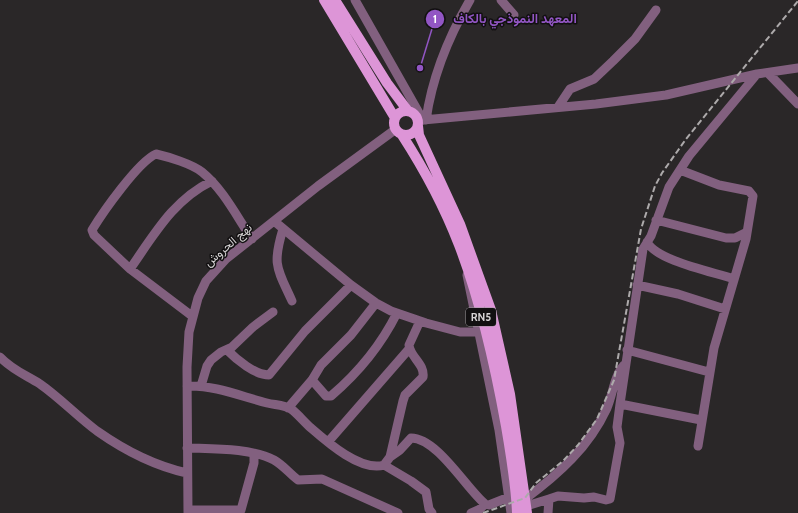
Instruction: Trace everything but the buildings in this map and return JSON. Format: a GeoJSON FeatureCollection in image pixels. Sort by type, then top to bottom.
{"type":"FeatureCollection","features":[{"type":"Feature","properties":{"kind":"main road","name":"RN5"},"geometry":{"type":"LineString","coordinates":[[324,0],[395,118],[399,132],[431,186],[458,242],[466,263],[495,372],[508,435],[517,506]]}},
{"type":"Feature","properties":{"kind":"main road","name":"RN5"},"geometry":{"type":"LineString","coordinates":[[335,0],[387,84],[408,111],[417,117],[421,122],[420,135],[468,246],[491,310],[510,394],[517,506]]}},
{"type":"Feature","properties":{"kind":"main road"},"geometry":{"type":"LineString","coordinates":[[395,118],[400,113],[408,111]]}},
{"type":"Feature","properties":{"kind":"main road"},"geometry":{"type":"LineString","coordinates":[[399,132],[406,135],[414,133],[421,122]]}},
{"type":"Feature","properties":{"kind":"street"},"geometry":{"type":"LineString","coordinates":[[355,0],[421,122]]}},
{"type":"Feature","properties":{"kind":"street"},"geometry":{"type":"LineString","coordinates":[[421,122],[439,67],[470,0]]}},
{"type":"Feature","properties":{"kind":"street"},"geometry":{"type":"LineString","coordinates":[[501,0],[514,15]]}},
{"type":"Feature","properties":{"kind":"street"},"geometry":{"type":"LineString","coordinates":[[558,107],[570,90],[594,79],[613,61],[635,39],[656,10]]}},
{"type":"Feature","properties":{"kind":"street"},"geometry":{"type":"LineString","coordinates":[[421,122],[666,95],[757,74],[798,68]]}},
{"type":"Feature","properties":{"kind":"street"},"geometry":{"type":"LineString","coordinates":[[768,73],[798,104]]}},
{"type":"Feature","properties":{"kind":"street"},"geometry":{"type":"LineString","coordinates":[[471,513],[480,509],[485,504],[517,506],[558,496],[610,499],[620,443],[617,428],[627,350],[643,249],[648,242],[666,194],[689,156],[757,74]]}},
{"type":"Feature","properties":{"kind":"street","name":"نهج الحروش"},"geometry":{"type":"LineString","coordinates":[[188,512],[187,386],[189,332],[198,298],[213,272],[226,259],[274,221],[399,132]]}},
{"type":"Feature","properties":{"kind":"street"},"geometry":{"type":"LineString","coordinates":[[192,316],[130,269],[94,235],[92,230],[108,207],[149,159],[156,154],[168,157],[201,171],[212,181],[252,238]]}},
{"type":"Feature","properties":{"kind":"street"},"geometry":{"type":"LineString","coordinates":[[680,170],[719,185],[752,194],[753,204],[710,372],[701,420],[698,446]]}},
{"type":"Feature","properties":{"kind":"street"},"geometry":{"type":"LineString","coordinates":[[130,269],[176,206],[195,189],[212,181]]}},
{"type":"Feature","properties":{"kind":"street"},"geometry":{"type":"LineString","coordinates":[[656,220],[726,238],[735,238],[747,232]]}},
{"type":"Feature","properties":{"kind":"street"},"geometry":{"type":"LineString","coordinates":[[274,221],[351,285],[376,303],[397,313],[420,321],[460,332],[478,332]]}},
{"type":"Feature","properties":{"kind":"street"},"geometry":{"type":"LineString","coordinates":[[283,229],[276,259],[279,273],[292,301]]}},
{"type":"Feature","properties":{"kind":"street"},"geometry":{"type":"LineString","coordinates":[[648,242],[651,248],[664,257],[734,279]]}},
{"type":"Feature","properties":{"kind":"street"},"geometry":{"type":"LineString","coordinates":[[466,263],[467,280],[498,430],[517,506]]}},
{"type":"Feature","properties":{"kind":"street"},"geometry":{"type":"LineString","coordinates":[[227,350],[234,357],[258,373],[269,375],[305,331],[351,285]]}},
{"type":"Feature","properties":{"kind":"street"},"geometry":{"type":"LineString","coordinates":[[637,285],[678,294],[725,309]]}},
{"type":"Feature","properties":{"kind":"street"},"geometry":{"type":"LineString","coordinates":[[288,408],[312,380],[321,365],[351,335],[376,303]]}},
{"type":"Feature","properties":{"kind":"street"},"geometry":{"type":"LineString","coordinates":[[201,386],[207,366],[211,360],[227,350],[273,312]]}},
{"type":"Feature","properties":{"kind":"street"},"geometry":{"type":"LineString","coordinates":[[312,380],[326,396],[331,396],[368,358],[387,333],[397,313]]}},
{"type":"Feature","properties":{"kind":"street"},"geometry":{"type":"LineString","coordinates":[[328,442],[410,349],[411,338],[420,321]]}},
{"type":"Feature","properties":{"kind":"street"},"geometry":{"type":"LineString","coordinates":[[384,466],[390,457],[405,395],[424,374],[418,360],[410,349]]}},
{"type":"Feature","properties":{"kind":"street"},"geometry":{"type":"LineString","coordinates":[[627,350],[710,372]]}},
{"type":"Feature","properties":{"kind":"street"},"geometry":{"type":"LineString","coordinates":[[0,357],[12,369],[40,384],[97,431],[147,460],[169,469],[188,472]]}},
{"type":"Feature","properties":{"kind":"street"},"geometry":{"type":"LineString","coordinates":[[517,506],[551,480],[582,448],[607,408],[618,372],[626,363]]}},
{"type":"Feature","properties":{"kind":"street"},"geometry":{"type":"LineString","coordinates":[[187,386],[201,386],[229,391],[288,408],[328,442],[363,464],[375,467],[384,466],[411,481],[426,492],[429,509],[432,513]]}},
{"type":"Feature","properties":{"kind":"street"},"geometry":{"type":"LineString","coordinates":[[620,404],[701,420]]}},
{"type":"Feature","properties":{"kind":"street"},"geometry":{"type":"LineString","coordinates":[[390,457],[400,450],[411,438],[419,439],[431,447],[450,464],[485,504]]}},
{"type":"Feature","properties":{"kind":"street"},"geometry":{"type":"LineString","coordinates":[[187,448],[228,450],[254,454],[276,461],[298,480],[322,479],[398,513]]}},
{"type":"Feature","properties":{"kind":"street"},"geometry":{"type":"LineString","coordinates":[[188,512],[241,510],[254,463],[254,454]]}},
{"type":"Feature","properties":{"kind":"street"},"geometry":{"type":"LineString","coordinates":[[548,513],[549,499]]}},
{"type":"Feature","properties":{"kind":"railway"},"geometry":{"type":"LineString","coordinates":[[483,513],[525,498],[536,483],[563,461],[578,445],[597,419],[614,380],[641,229],[655,186],[662,173],[686,139],[798,1]]}},
{"type":"Feature","properties":{"kind":"place","name":"المعهد النموذجي بالكاف"},"geometry":{"type":"Point","coordinates":[420,68]}}]}
